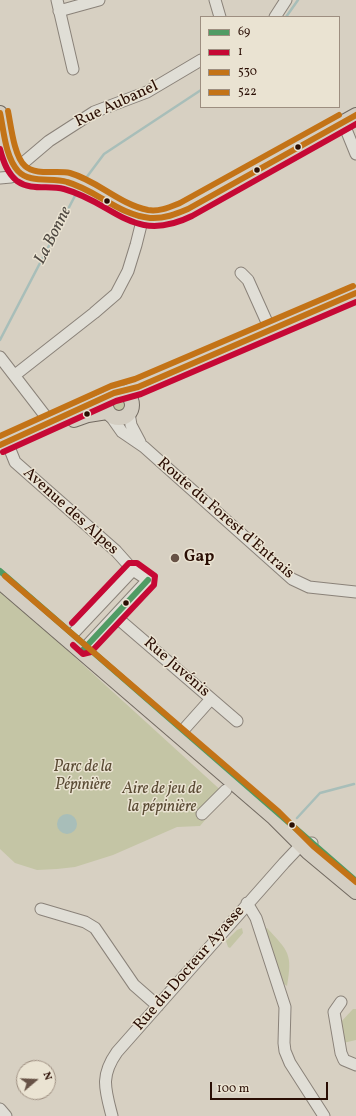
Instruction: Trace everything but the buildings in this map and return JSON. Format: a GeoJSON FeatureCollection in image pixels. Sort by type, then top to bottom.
{"type":"FeatureCollection","features":[{"type":"Feature","properties":{"kind":"main road"},"geometry":{"type":"LineString","coordinates":[[0,113],[18,171],[31,178],[66,181],[84,187],[132,213],[143,217],[163,218],[184,210],[356,115]]}},
{"type":"Feature","properties":{"kind":"main road"},"geometry":{"type":"LineString","coordinates":[[6,445],[80,418],[108,414],[117,418],[128,402],[152,380],[356,292]]}},
{"type":"Feature","properties":{"kind":"main road"},"geometry":{"type":"LineString","coordinates":[[6,445],[50,422],[108,398],[114,393],[128,402]]}},
{"type":"Feature","properties":{"kind":"main road"},"geometry":{"type":"LineString","coordinates":[[108,398],[105,406],[108,414]]}},
{"type":"Feature","properties":{"kind":"main road"},"geometry":{"type":"LineString","coordinates":[[0,571],[70,637]]}},
{"type":"Feature","properties":{"kind":"main road"},"geometry":{"type":"LineString","coordinates":[[0,582],[84,648],[181,733],[274,818],[356,881]]}},
{"type":"Feature","properties":{"kind":"main road"},"geometry":{"type":"LineString","coordinates":[[307,844],[356,892]]}},
{"type":"Feature","properties":{"kind":"street"},"geometry":{"type":"LineString","coordinates":[[73,69],[58,5],[99,0]]}},
{"type":"Feature","properties":{"kind":"street"},"geometry":{"type":"LineString","coordinates":[[215,0],[220,16]]}},
{"type":"Feature","properties":{"kind":"street"},"geometry":{"type":"LineString","coordinates":[[276,16],[286,0]]}},
{"type":"Feature","properties":{"kind":"street","name":"Rue Aubanel"},"geometry":{"type":"LineString","coordinates":[[18,171],[49,141],[94,112],[147,92],[200,61]]}},
{"type":"Feature","properties":{"kind":"street"},"geometry":{"type":"LineString","coordinates":[[343,122],[356,154]]}},
{"type":"Feature","properties":{"kind":"street"},"geometry":{"type":"LineString","coordinates":[[0,178],[11,177],[18,171]]}},
{"type":"Feature","properties":{"kind":"street"},"geometry":{"type":"LineString","coordinates":[[15,375],[116,294],[128,271],[143,217]]}},
{"type":"Feature","properties":{"kind":"street"},"geometry":{"type":"LineString","coordinates":[[241,273],[248,280],[270,330]]}},
{"type":"Feature","properties":{"kind":"street"},"geometry":{"type":"LineString","coordinates":[[0,357],[50,422]]}},
{"type":"Feature","properties":{"kind":"street","name":"Route du Forest d'Entrais"},"geometry":{"type":"LineString","coordinates":[[128,402],[133,431],[144,447]]}},
{"type":"Feature","properties":{"kind":"street","name":"Route du Forest d'Entrais"},"geometry":{"type":"LineString","coordinates":[[108,414],[122,432],[144,447],[292,579],[300,584],[313,588],[356,592]]}},
{"type":"Feature","properties":{"kind":"street","name":"Avenue des Alpes"},"geometry":{"type":"LineString","coordinates":[[6,445],[15,462],[116,551],[133,570],[148,580],[115,616]]}},
{"type":"Feature","properties":{"kind":"street"},"geometry":{"type":"LineString","coordinates":[[70,637],[133,570]]}},
{"type":"Feature","properties":{"kind":"street"},"geometry":{"type":"LineString","coordinates":[[84,648],[115,616]]}},
{"type":"Feature","properties":{"kind":"street","name":"Rue Juvénis"},"geometry":{"type":"LineString","coordinates":[[115,616],[237,721]]}},
{"type":"Feature","properties":{"kind":"street"},"geometry":{"type":"LineString","coordinates":[[181,733],[211,699]]}},
{"type":"Feature","properties":{"kind":"street"},"geometry":{"type":"LineString","coordinates":[[202,814],[226,790]]}},
{"type":"Feature","properties":{"kind":"street","name":"Rue du Docteur Ayasse"},"geometry":{"type":"LineString","coordinates":[[112,1116],[105,1084],[108,1067],[117,1052],[249,900],[307,844]]}},
{"type":"Feature","properties":{"kind":"street"},"geometry":{"type":"LineString","coordinates":[[249,900],[285,1007],[285,1051],[290,1063],[324,1116]]}},
{"type":"Feature","properties":{"kind":"street"},"geometry":{"type":"LineString","coordinates":[[41,909],[85,922],[95,928],[134,985],[158,1006]]}},
{"type":"Feature","properties":{"kind":"street"},"geometry":{"type":"LineString","coordinates":[[342,1002],[334,1012],[341,1053],[344,1060],[356,1065]]}},
{"type":"Feature","properties":{"kind":"street"},"geometry":{"type":"LineString","coordinates":[[0,1109],[6,1116]]}},
{"type":"Feature","properties":{"kind":"green space"},"geometry":{"type":"Polygon","coordinates":[[[118,398],[123,400],[125,405],[123,410],[118,412],[113,410],[111,405],[113,400],[118,398]]]}},
{"type":"Feature","properties":{"kind":"green space","name":"Parc de la Pépinière"},"geometry":{"type":"Polygon","coordinates":[[[0,589],[226,795],[200,826],[177,827],[113,855],[75,867],[37,870],[15,863],[0,849],[0,589]]]}},
{"type":"Feature","properties":{"kind":"green space"},"geometry":{"type":"Polygon","coordinates":[[[242,928],[243,933],[230,948],[228,947],[226,941],[237,930],[242,928]]]}},
{"type":"Feature","properties":{"kind":"green space"},"geometry":{"type":"Polygon","coordinates":[[[267,928],[280,942],[287,953],[289,959],[289,975],[287,986],[284,984],[265,929],[267,928]]]}},
{"type":"Feature","properties":{"kind":"green space"},"geometry":{"type":"Polygon","coordinates":[[[353,1009],[356,1009],[356,1040],[343,1043],[340,1023],[353,1009]]]}},
{"type":"Feature","properties":{"kind":"water"},"geometry":{"type":"Polygon","coordinates":[[[63,814],[71,814],[77,820],[77,828],[71,834],[63,834],[57,828],[57,820],[63,814]]]}},
{"type":"Feature","properties":{"kind":"waterway","name":"La Bonne"},"geometry":{"type":"LineString","coordinates":[[287,16],[298,0]]}},
{"type":"Feature","properties":{"kind":"waterway","name":"La Bonne"},"geometry":{"type":"LineString","coordinates":[[83,182],[104,154],[200,91]]}},
{"type":"Feature","properties":{"kind":"waterway","name":"La Bonne"},"geometry":{"type":"LineString","coordinates":[[0,340],[78,190]]}},
{"type":"Feature","properties":{"kind":"waterway"},"geometry":{"type":"LineString","coordinates":[[297,818],[320,793],[354,784]]}},
{"type":"Feature","properties":{"kind":"transit line","name":"530"},"geometry":{"type":"LineString","coordinates":[[8,111],[18,155],[25,166],[41,172],[70,173],[90,181],[128,203],[148,210],[164,209],[180,203],[339,115]]}},
{"type":"Feature","properties":{"kind":"transit line","name":"522"},"geometry":{"type":"LineString","coordinates":[[0,113],[10,158],[18,171],[23,175],[35,179],[67,182],[78,186],[128,212],[150,218],[170,216],[188,209],[356,115]]}},
{"type":"Feature","properties":{"kind":"transit line","name":"1"},"geometry":{"type":"LineString","coordinates":[[0,149],[8,171],[17,181],[22,184],[34,187],[64,189],[82,195],[125,219],[139,224],[154,226],[172,224],[192,216],[356,124]]}},
{"type":"Feature","properties":{"kind":"transit line","name":"530"},"geometry":{"type":"LineString","coordinates":[[0,436],[111,386],[135,379],[353,286]]}},
{"type":"Feature","properties":{"kind":"transit line","name":"522"},"geometry":{"type":"LineString","coordinates":[[0,445],[114,393],[138,387],[356,293]]}},
{"type":"Feature","properties":{"kind":"transit line","name":"1"},"geometry":{"type":"LineString","coordinates":[[3,452],[116,401],[141,394],[356,302]]}},
{"type":"Feature","properties":{"kind":"transit line","name":"1"},"geometry":{"type":"LineString","coordinates":[[72,623],[129,563],[137,563],[155,576],[154,585],[91,652],[83,654],[73,645]]}},
{"type":"Feature","properties":{"kind":"transit line","name":"69"},"geometry":{"type":"LineString","coordinates":[[0,571],[356,881]]}},
{"type":"Feature","properties":{"kind":"transit line","name":"530"},"geometry":{"type":"LineString","coordinates":[[5,576],[279,812],[313,846],[356,882]]}},
{"type":"Feature","properties":{"kind":"transit line","name":"69"},"geometry":{"type":"LineString","coordinates":[[82,651],[148,580]]}},
{"type":"Feature","properties":{"kind":"place","name":"Gap"},"geometry":{"type":"Point","coordinates":[175,558]}},
{"type":"Feature","properties":{"kind":"park label","name":"Aire de jeu de la pépinière"},"geometry":{"type":"Point","coordinates":[162,799]}}]}
